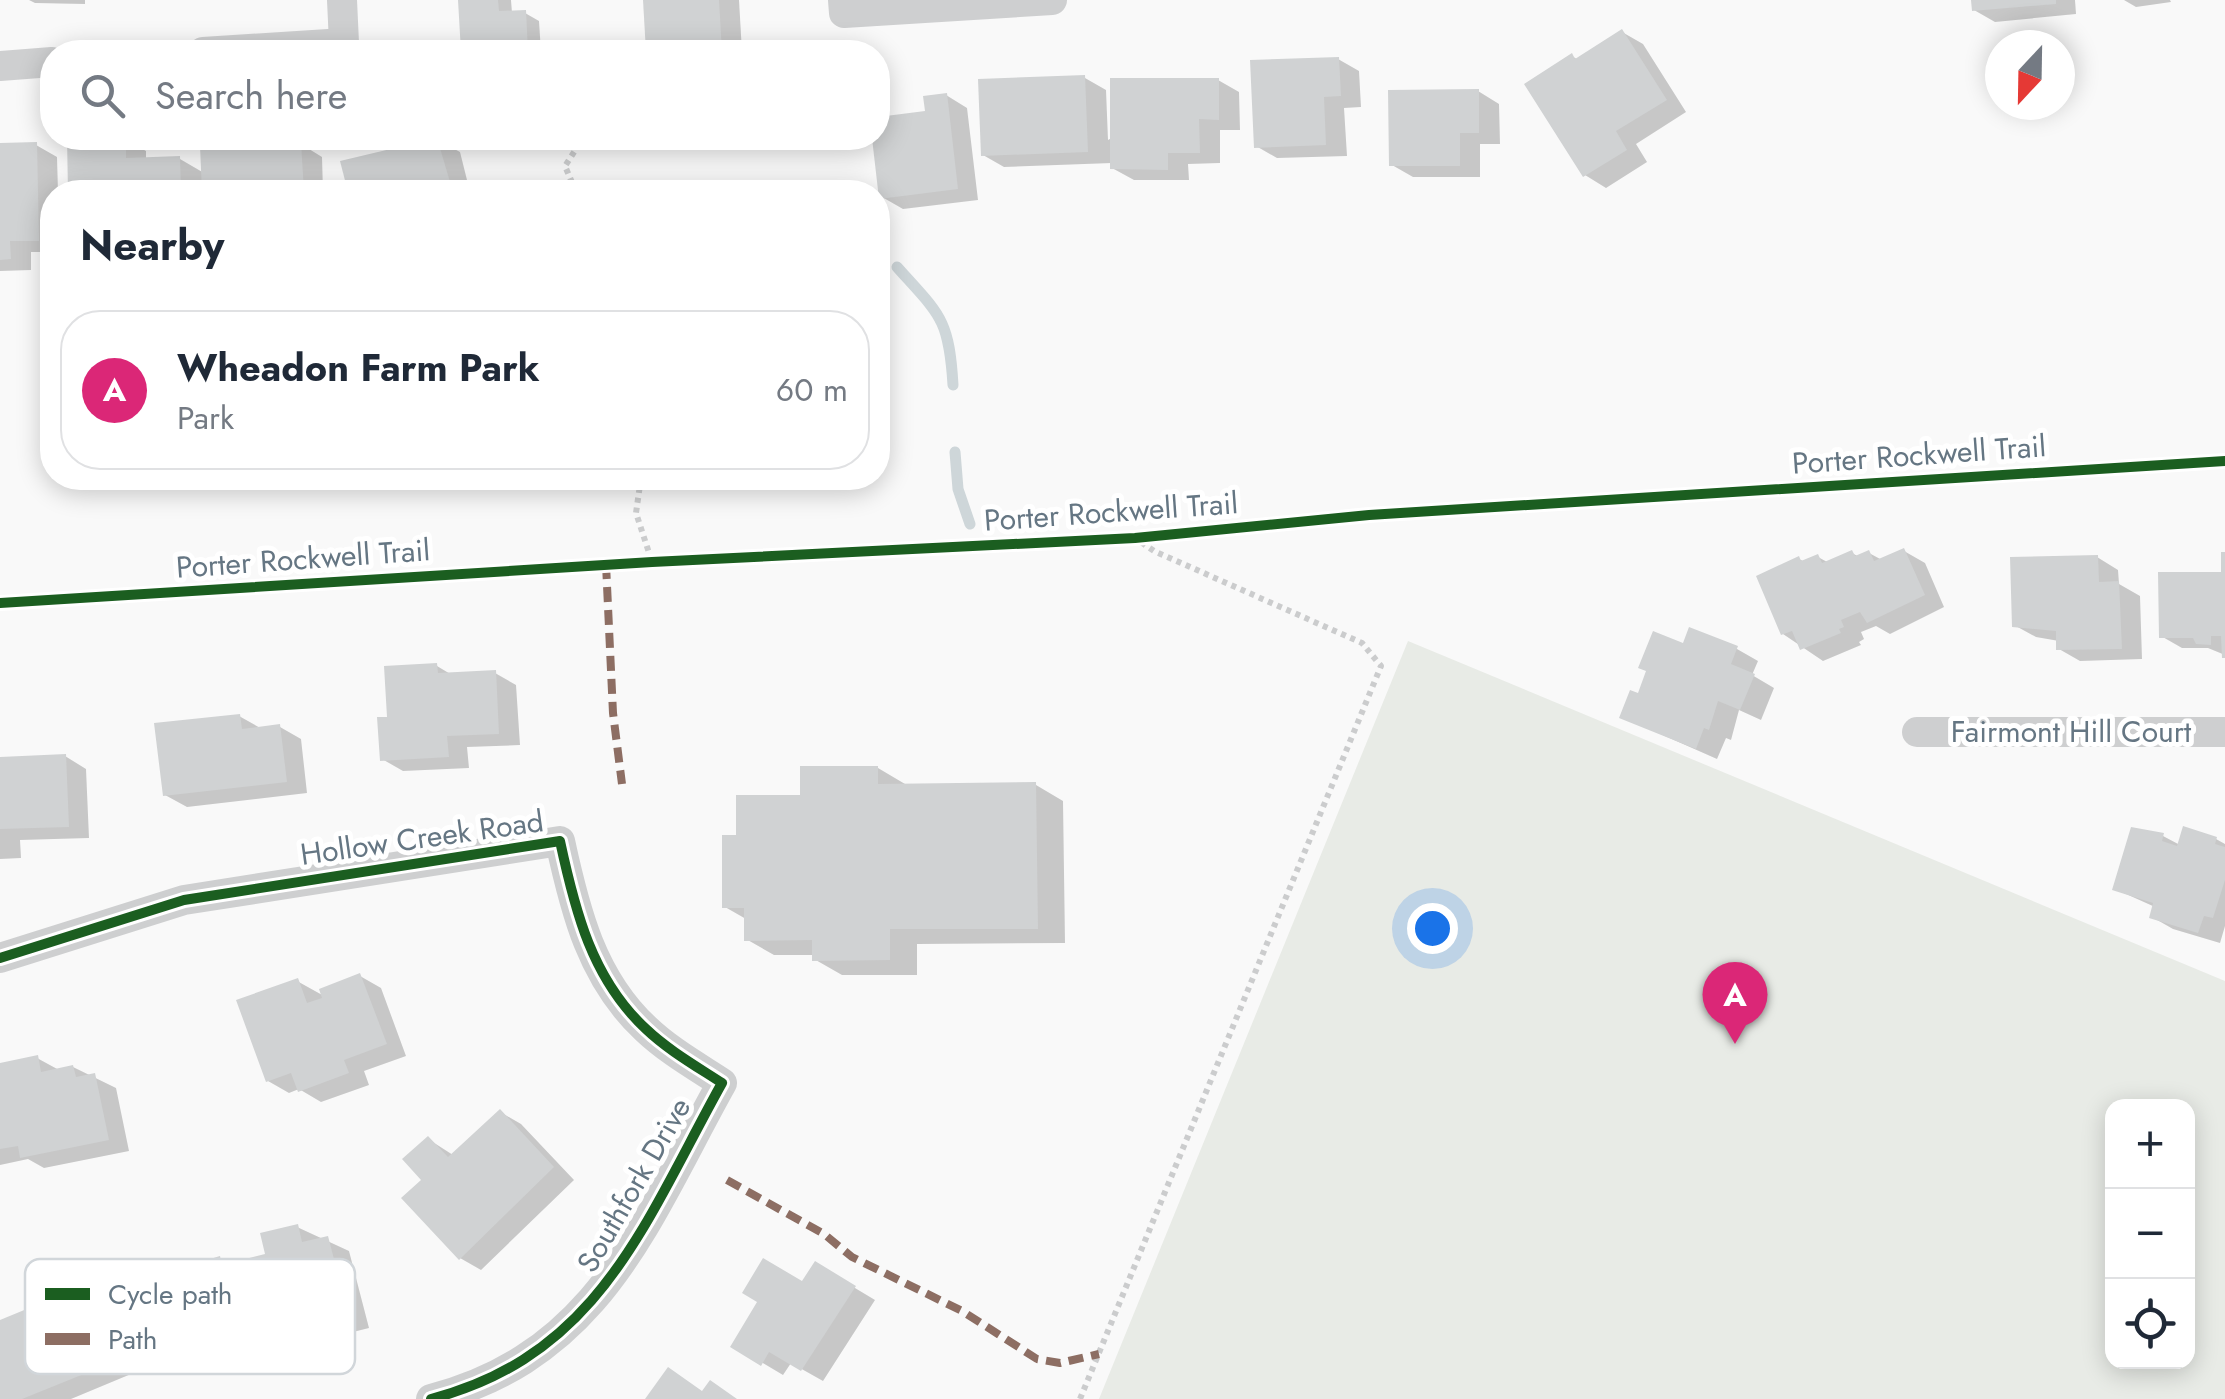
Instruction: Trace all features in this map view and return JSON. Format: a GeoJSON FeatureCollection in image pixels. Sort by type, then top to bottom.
{"type":"FeatureCollection","features":[{"type":"Feature","properties":{"kind":"street"},"geometry":{"type":"LineString","coordinates":[[342,0],[344,40]]}},
{"type":"Feature","properties":{"kind":"street"},"geometry":{"type":"LineString","coordinates":[[843,0],[844,14],[1052,0]]}},
{"type":"Feature","properties":{"kind":"street"},"geometry":{"type":"LineString","coordinates":[[0,66],[40,63]]}},
{"type":"Feature","properties":{"kind":"street","name":"Fairmont Hill Court"},"geometry":{"type":"LineString","coordinates":[[1917,732],[2225,732]]}},
{"type":"Feature","properties":{"kind":"street","name":"Hollow Creek Road"},"geometry":{"type":"LineString","coordinates":[[0,958],[184,900],[560,841],[573,904],[590,952],[615,993],[645,1028],[722,1083]]}},
{"type":"Feature","properties":{"kind":"street","name":"Southfork Drive"},"geometry":{"type":"LineString","coordinates":[[432,1399],[495,1378],[534,1356],[599,1295],[626,1255],[722,1083]]}},
{"type":"Feature","properties":{"kind":"path"},"geometry":{"type":"LineString","coordinates":[[571,180],[565,166],[576,150]]}},
{"type":"Feature","properties":{"kind":"path"},"geometry":{"type":"LineString","coordinates":[[639,490],[636,514],[652,562]]}},
{"type":"Feature","properties":{"kind":"path"},"geometry":{"type":"LineString","coordinates":[[1080,1399],[1381,666],[1362,644],[1154,551],[1135,538]]}},
{"type":"Feature","properties":{"kind":"path"},"geometry":{"type":"LineString","coordinates":[[637,562],[672,561]]}},
{"type":"Feature","properties":{"kind":"shaded area"},"geometry":{"type":"Polygon","coordinates":[[[1408,641],[2225,981],[2225,1399],[1099,1399],[1408,641]]]}},
{"type":"Feature","properties":{"kind":"building"},"geometry":{"type":"Polygon","coordinates":[[[458,0],[498,0],[499,11],[526,10],[527,40],[460,40],[458,0]]]}},
{"type":"Feature","properties":{"kind":"building"},"geometry":{"type":"Polygon","coordinates":[[[643,0],[719,0],[721,40],[645,40],[643,0]]]}},
{"type":"Feature","properties":{"kind":"building"},"geometry":{"type":"Polygon","coordinates":[[[1971,0],[2056,0],[2056,4],[1972,11],[1971,0]]]}},
{"type":"Feature","properties":{"kind":"building"},"geometry":{"type":"Polygon","coordinates":[[[1622,29],[1667,100],[1616,131],[1627,150],[1583,177],[1524,84],[1572,53],[1575,59],[1622,29]]]}},
{"type":"Feature","properties":{"kind":"building"},"geometry":{"type":"Polygon","coordinates":[[[1339,57],[1341,96],[1324,97],[1326,145],[1254,148],[1250,60],[1339,57]]]}},
{"type":"Feature","properties":{"kind":"building"},"geometry":{"type":"Polygon","coordinates":[[[1085,75],[1088,152],[981,156],[978,79],[1085,75]]]}},
{"type":"Feature","properties":{"kind":"building"},"geometry":{"type":"Polygon","coordinates":[[[1110,78],[1219,78],[1219,120],[1199,119],[1200,153],[1168,153],[1168,170],[1110,169],[1110,78]]]}},
{"type":"Feature","properties":{"kind":"building"},"geometry":{"type":"Polygon","coordinates":[[[1479,89],[1479,133],[1460,133],[1460,166],[1389,166],[1388,90],[1479,89]]]}},
{"type":"Feature","properties":{"kind":"building"},"geometry":{"type":"Polygon","coordinates":[[[947,93],[958,189],[890,198],[890,180],[877,180],[873,150],[890,150],[890,115],[925,111],[923,96],[947,93]]]}},
{"type":"Feature","properties":{"kind":"building"},"geometry":{"type":"Polygon","coordinates":[[[37,142],[39,241],[10,241],[11,259],[0,260],[0,143],[37,142]]]}},
{"type":"Feature","properties":{"kind":"building"},"geometry":{"type":"Polygon","coordinates":[[[67,150],[126,150],[126,158],[180,156],[181,180],[68,180],[67,150]]]}},
{"type":"Feature","properties":{"kind":"building"},"geometry":{"type":"Polygon","coordinates":[[[200,150],[301,150],[303,180],[201,180],[200,150]]]}},
{"type":"Feature","properties":{"kind":"building"},"geometry":{"type":"Polygon","coordinates":[[[386,150],[441,150],[449,180],[345,180],[340,161],[386,150]]]}},
{"type":"Feature","properties":{"kind":"building"},"geometry":{"type":"Polygon","coordinates":[[[1904,548],[1925,595],[1867,623],[1860,612],[1841,620],[1841,633],[1800,650],[1792,631],[1781,635],[1756,576],[1799,556],[1801,561],[1818,554],[1822,563],[1852,550],[1855,556],[1869,550],[1874,561],[1904,548]]]}},
{"type":"Feature","properties":{"kind":"building"},"geometry":{"type":"Polygon","coordinates":[[[2221,552],[2225,552],[2225,658],[2221,636],[2211,636],[2211,645],[2196,644],[2193,638],[2159,638],[2158,572],[2221,572],[2221,552]]]}},
{"type":"Feature","properties":{"kind":"building"},"geometry":{"type":"Polygon","coordinates":[[[2098,555],[2099,582],[2119,581],[2122,649],[2056,650],[2056,631],[2012,627],[2010,557],[2098,555]]]}},
{"type":"Feature","properties":{"kind":"building"},"geometry":{"type":"Polygon","coordinates":[[[1689,627],[1738,646],[1731,664],[1755,674],[1740,710],[1718,701],[1709,730],[1704,728],[1696,749],[1619,718],[1630,690],[1638,693],[1646,671],[1638,668],[1653,631],[1683,643],[1689,627]]]}},
{"type":"Feature","properties":{"kind":"building"},"geometry":{"type":"Polygon","coordinates":[[[437,663],[438,673],[496,670],[499,734],[447,736],[449,757],[380,761],[377,717],[387,717],[384,666],[437,663]]]}},
{"type":"Feature","properties":{"kind":"building"},"geometry":{"type":"Polygon","coordinates":[[[240,714],[242,729],[280,724],[287,782],[163,796],[154,723],[240,714]]]}},
{"type":"Feature","properties":{"kind":"building"},"geometry":{"type":"Polygon","coordinates":[[[66,754],[69,827],[0,829],[0,757],[66,754]]]}},
{"type":"Feature","properties":{"kind":"building"},"geometry":{"type":"Polygon","coordinates":[[[800,766],[878,766],[878,784],[1036,782],[1038,929],[890,929],[890,960],[812,961],[812,940],[744,941],[744,908],[722,908],[722,835],[736,835],[736,795],[800,795],[800,766]]]}},
{"type":"Feature","properties":{"kind":"building"},"geometry":{"type":"Polygon","coordinates":[[[2183,826],[2217,837],[2215,844],[2225,847],[2225,880],[2213,918],[2204,916],[2198,933],[2149,918],[2153,903],[2112,890],[2131,827],[2164,833],[2162,841],[2177,846],[2183,826]]]}},
{"type":"Feature","properties":{"kind":"building"},"geometry":{"type":"Polygon","coordinates":[[[360,973],[387,1044],[344,1060],[349,1073],[298,1092],[291,1073],[266,1082],[236,1000],[298,978],[307,1003],[322,998],[319,989],[360,973]]]}},
{"type":"Feature","properties":{"kind":"building"},"geometry":{"type":"Polygon","coordinates":[[[38,1055],[41,1072],[73,1065],[76,1077],[95,1073],[109,1140],[20,1158],[18,1146],[0,1149],[0,1063],[38,1055]]]}},
{"type":"Feature","properties":{"kind":"building"},"geometry":{"type":"Polygon","coordinates":[[[500,1109],[554,1167],[459,1260],[401,1198],[421,1180],[402,1159],[428,1136],[448,1157],[500,1109]]]}},
{"type":"Feature","properties":{"kind":"building"},"geometry":{"type":"Polygon","coordinates":[[[298,1224],[302,1242],[328,1236],[334,1259],[245,1259],[265,1254],[260,1233],[298,1224]]]}},
{"type":"Feature","properties":{"kind":"building"},"geometry":{"type":"Polygon","coordinates":[[[763,1258],[802,1281],[815,1261],[856,1286],[801,1371],[769,1352],[761,1366],[730,1347],[757,1302],[742,1293],[763,1258]]]}},
{"type":"Feature","properties":{"kind":"building"},"geometry":{"type":"Polygon","coordinates":[[[25,1310],[25,1374],[84,1374],[22,1399],[0,1399],[0,1320],[25,1310]]]}},
{"type":"Feature","properties":{"kind":"building"},"geometry":{"type":"Polygon","coordinates":[[[668,1367],[702,1391],[710,1380],[737,1399],[645,1399],[668,1367]]]}},
{"type":"Feature","properties":{"kind":"waterway"},"geometry":{"type":"LineString","coordinates":[[897,267],[940,319],[949,345],[953,385]]}},
{"type":"Feature","properties":{"kind":"waterway"},"geometry":{"type":"LineString","coordinates":[[955,452],[958,489],[970,524]]}},
{"type":"Feature","properties":{"kind":"marked path"},"geometry":{"type":"LineString","coordinates":[[606,564],[613,713],[622,784]]}},
{"type":"Feature","properties":{"kind":"marked path"},"geometry":{"type":"LineString","coordinates":[[727,1180],[824,1234],[852,1257],[962,1311],[1037,1359],[1060,1363],[1099,1354]]}},
{"type":"Feature","properties":{"kind":"cycle path","name":"Porter Rockwell Trail"},"geometry":{"type":"LineString","coordinates":[[0,603],[652,562],[1135,538],[1369,515],[2225,461]]}},
{"type":"Feature","properties":{"kind":"cycle path"},"geometry":{"type":"LineString","coordinates":[[0,958],[184,900],[560,841],[588,942],[612,988],[655,1037],[722,1083],[641,1232],[577,1316],[537,1350],[489,1378],[431,1399]]}},
{"type":"Feature","properties":{"kind":"place","name":"Wheadon Farm Park"},"geometry":{"type":"Point","coordinates":[1735,1044]}}]}
